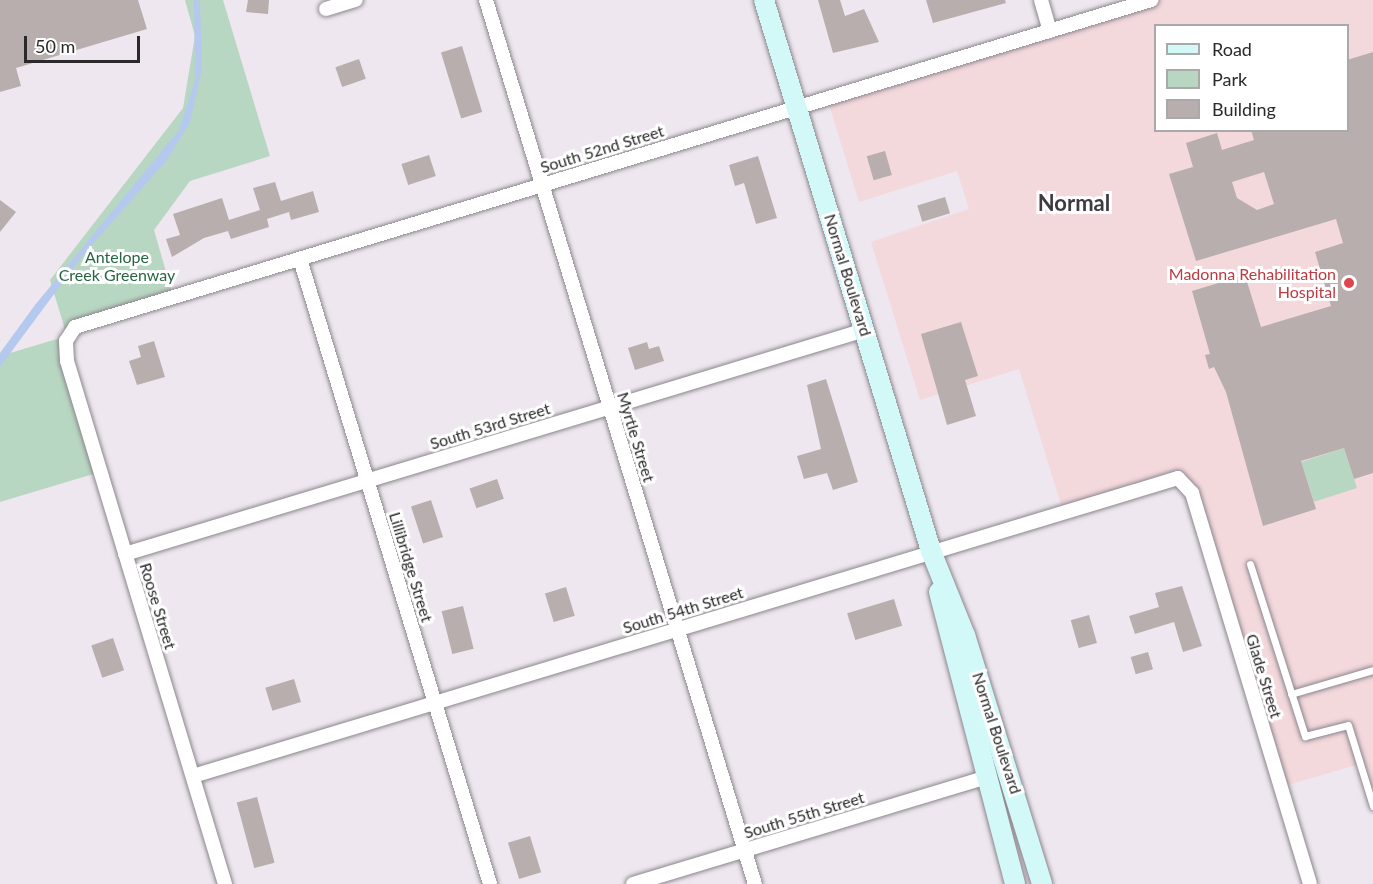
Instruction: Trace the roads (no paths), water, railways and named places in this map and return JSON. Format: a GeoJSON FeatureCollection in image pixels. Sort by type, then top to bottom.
{"type":"FeatureCollection","features":[{"type":"Feature","properties":{"kind":"main road","name":"Normal Boulevard"},"geometry":{"type":"LineString","coordinates":[[764,0],[931,551],[984,778],[1014,884]]}},
{"type":"Feature","properties":{"kind":"main road","name":"Normal Boulevard"},"geometry":{"type":"LineString","coordinates":[[931,551],[965,635],[1042,884]]}},
{"type":"Feature","properties":{"kind":"street"},"geometry":{"type":"LineString","coordinates":[[326,9],[356,0]]}},
{"type":"Feature","properties":{"kind":"street","name":"Myrtle Street"},"geometry":{"type":"LineString","coordinates":[[486,0],[755,884]]}},
{"type":"Feature","properties":{"kind":"street"},"geometry":{"type":"LineString","coordinates":[[1041,0],[1050,31]]}},
{"type":"Feature","properties":{"kind":"street","name":"South 52nd Street"},"geometry":{"type":"LineString","coordinates":[[68,337],[84,323],[1151,0]]}},
{"type":"Feature","properties":{"kind":"street","name":"Lillibridge Street"},"geometry":{"type":"LineString","coordinates":[[300,259],[490,884]]}},
{"type":"Feature","properties":{"kind":"street","name":"South 53rd Street"},"geometry":{"type":"LineString","coordinates":[[125,554],[865,330]]}},
{"type":"Feature","properties":{"kind":"street","name":"Roose Street"},"geometry":{"type":"LineString","coordinates":[[68,337],[67,361],[225,884]]}},
{"type":"Feature","properties":{"kind":"street","name":"South 54th Street"},"geometry":{"type":"LineString","coordinates":[[193,776],[1167,479],[1183,480]]}},
{"type":"Feature","properties":{"kind":"street","name":"Glade Street"},"geometry":{"type":"LineString","coordinates":[[1183,480],[1192,493],[1310,884]]}},
{"type":"Feature","properties":{"kind":"street","name":"South 55th Street"},"geometry":{"type":"LineString","coordinates":[[633,884],[984,778]]}},
{"type":"Feature","properties":{"kind":"lane"},"geometry":{"type":"LineString","coordinates":[[1250,564],[1305,736],[1348,725],[1373,806]]}},
{"type":"Feature","properties":{"kind":"lane"},"geometry":{"type":"LineString","coordinates":[[1292,694],[1373,670]]}},
{"type":"Feature","properties":{"kind":"water"},"geometry":{"type":"Polygon","coordinates":[[[194,0],[200,1],[202,68],[190,122],[167,160],[83,255],[0,367],[0,353],[35,305],[179,130],[195,80],[194,0]]]}},
{"type":"Feature","properties":{"kind":"place","name":"Madonna Rehabilitation Hospital"},"geometry":{"type":"Point","coordinates":[1349,283]}},
{"type":"Feature","properties":{"kind":"district","name":"Normal"},"geometry":{"type":"Point","coordinates":[1074,203]}},
{"type":"Feature","properties":{"kind":"park label","name":"Antelope Creek Greenway"},"geometry":{"type":"Point","coordinates":[117,266]}}]}
